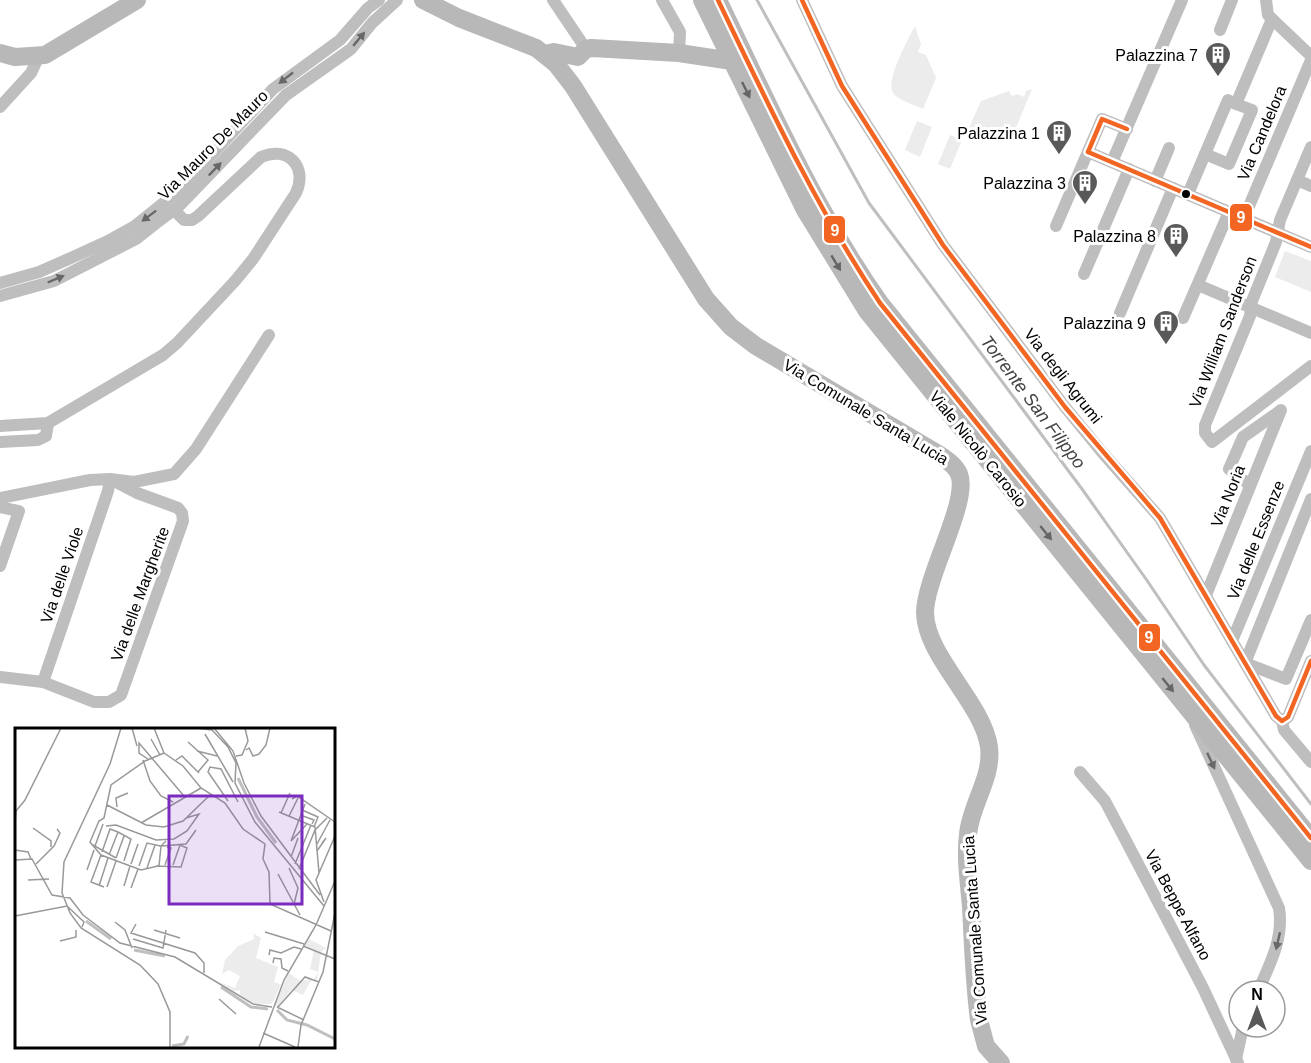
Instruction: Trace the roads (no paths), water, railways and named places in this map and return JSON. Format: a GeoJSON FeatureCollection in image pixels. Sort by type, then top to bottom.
{"type":"FeatureCollection","features":[{"type":"Feature","properties":{"kind":"main road"},"geometry":{"type":"LineString","coordinates":[[0,53],[15,57],[39,56],[54,51],[137,0]]}},
{"type":"Feature","properties":{"kind":"main road","name":"Via Comunale Santa Lucia"},"geometry":{"type":"LineString","coordinates":[[423,0],[444,12],[530,45],[556,64],[573,86],[706,299],[725,321],[756,346],[940,455],[955,467],[959,474],[960,492],[927,593],[926,622],[931,640],[981,723],[989,744],[989,762],[970,822],[967,854],[979,1020],[986,1046],[1001,1063]]}},
{"type":"Feature","properties":{"kind":"main road","name":"Viale Nicolò Carosio"},"geometry":{"type":"LineString","coordinates":[[702,0],[728,37],[818,203],[879,303],[1311,838]]}},
{"type":"Feature","properties":{"kind":"main road","name":"Viale Nicolò Carosio"},"geometry":{"type":"LineString","coordinates":[[718,0],[732,61],[805,210],[867,311],[1311,861]]}},
{"type":"Feature","properties":{"kind":"main road"},"geometry":{"type":"LineString","coordinates":[[683,53],[728,37]]}},
{"type":"Feature","properties":{"kind":"main road"},"geometry":{"type":"LineString","coordinates":[[545,54],[554,52],[578,57],[586,49],[683,53],[732,61]]}},
{"type":"Feature","properties":{"kind":"street","name":"Via Mauro De Mauro"},"geometry":{"type":"LineString","coordinates":[[0,283],[39,272],[108,242],[135,226],[176,193],[273,89],[340,40],[368,8],[379,0]]}},
{"type":"Feature","properties":{"kind":"street","name":"Via Mauro De Mauro"},"geometry":{"type":"LineString","coordinates":[[0,296],[54,280],[136,239],[174,210],[286,95],[351,49],[372,22],[396,0]]}},
{"type":"Feature","properties":{"kind":"street"},"geometry":{"type":"LineString","coordinates":[[553,0],[586,49]]}},
{"type":"Feature","properties":{"kind":"street"},"geometry":{"type":"LineString","coordinates":[[662,0],[680,32],[683,53]]}},
{"type":"Feature","properties":{"kind":"street","name":"Via degli Agrumi"},"geometry":{"type":"LineString","coordinates":[[802,0],[842,86],[943,245],[1065,407],[1160,518],[1276,716],[1282,721],[1284,730],[1311,762]]}},
{"type":"Feature","properties":{"kind":"street"},"geometry":{"type":"LineString","coordinates":[[1112,162],[1182,0]]}},
{"type":"Feature","properties":{"kind":"street"},"geometry":{"type":"LineString","coordinates":[[1220,30],[1232,0]]}},
{"type":"Feature","properties":{"kind":"street"},"geometry":{"type":"LineString","coordinates":[[1266,0],[1270,17],[1311,58]]}},
{"type":"Feature","properties":{"kind":"street"},"geometry":{"type":"LineString","coordinates":[[1236,104],[1270,17]]}},
{"type":"Feature","properties":{"kind":"street"},"geometry":{"type":"LineString","coordinates":[[0,107],[31,73],[39,56]]}},
{"type":"Feature","properties":{"kind":"street","name":"Via Candelora"},"geometry":{"type":"LineString","coordinates":[[1244,218],[1311,58]]}},
{"type":"Feature","properties":{"kind":"street"},"geometry":{"type":"LineString","coordinates":[[1188,194],[1205,154],[1228,100],[1252,110],[1229,164],[1205,154]]}},
{"type":"Feature","properties":{"kind":"street"},"geometry":{"type":"LineString","coordinates":[[1056,226],[1102,119],[1126,129]]}},
{"type":"Feature","properties":{"kind":"street","name":"Via William Sanderson"},"geometry":{"type":"LineString","coordinates":[[1311,147],[1280,220],[1276,242],[1252,301],[1250,316],[1205,425],[1204,434],[1212,442],[1311,366]]}},
{"type":"Feature","properties":{"kind":"street"},"geometry":{"type":"LineString","coordinates":[[1155,181],[1169,148]]}},
{"type":"Feature","properties":{"kind":"street"},"geometry":{"type":"LineString","coordinates":[[1088,152],[1311,247]]}},
{"type":"Feature","properties":{"kind":"street"},"geometry":{"type":"LineString","coordinates":[[0,426],[48,423],[163,355],[177,343],[253,259],[296,193],[300,185],[299,169],[289,157],[282,154],[268,154],[261,157],[192,220],[184,220],[174,210]]}},
{"type":"Feature","properties":{"kind":"street"},"geometry":{"type":"LineString","coordinates":[[1084,274],[1129,169]]}},
{"type":"Feature","properties":{"kind":"street"},"geometry":{"type":"LineString","coordinates":[[1297,180],[1311,186]]}},
{"type":"Feature","properties":{"kind":"street"},"geometry":{"type":"LineString","coordinates":[[1120,313],[1173,188]]}},
{"type":"Feature","properties":{"kind":"street"},"geometry":{"type":"LineString","coordinates":[[1183,318],[1229,212]]}},
{"type":"Feature","properties":{"kind":"street"},"geometry":{"type":"LineString","coordinates":[[1198,285],[1311,333]]}},
{"type":"Feature","properties":{"kind":"street"},"geometry":{"type":"LineString","coordinates":[[0,498],[90,480],[110,479],[134,482],[174,474],[196,449],[269,335]]}},
{"type":"Feature","properties":{"kind":"street","name":"Via Noria"},"geometry":{"type":"LineString","coordinates":[[1206,595],[1281,410],[1243,437],[1229,469],[1250,485]]}},
{"type":"Feature","properties":{"kind":"street"},"geometry":{"type":"LineString","coordinates":[[0,442],[38,440],[46,436],[48,423]]}},
{"type":"Feature","properties":{"kind":"street","name":"Via delle Essenze"},"geometry":{"type":"LineString","coordinates":[[1232,641],[1311,451]]}},
{"type":"Feature","properties":{"kind":"street","name":"Via delle Viole"},"geometry":{"type":"LineString","coordinates":[[43,682],[108,492],[110,479]]}},
{"type":"Feature","properties":{"kind":"street","name":"Via delle Margherite"},"geometry":{"type":"LineString","coordinates":[[43,682],[94,702],[110,702],[121,695],[183,521],[182,513],[178,508],[137,493],[110,479]]}},
{"type":"Feature","properties":{"kind":"street"},"geometry":{"type":"LineString","coordinates":[[1311,499],[1245,663],[1286,679],[1311,620]]}},
{"type":"Feature","properties":{"kind":"street"},"geometry":{"type":"LineString","coordinates":[[0,507],[19,511],[0,566]]}},
{"type":"Feature","properties":{"kind":"street"},"geometry":{"type":"LineString","coordinates":[[1282,721],[1288,717],[1311,661]]}},
{"type":"Feature","properties":{"kind":"street"},"geometry":{"type":"LineString","coordinates":[[0,676],[43,682]]}},
{"type":"Feature","properties":{"kind":"street"},"geometry":{"type":"LineString","coordinates":[[1187,708],[1279,908],[1277,944],[1263,979]]}},
{"type":"Feature","properties":{"kind":"street","name":"Via Beppe Alfano"},"geometry":{"type":"LineString","coordinates":[[1080,771],[1097,790],[1124,837],[1239,1062]]}},
{"type":"Feature","properties":{"kind":"street"},"geometry":{"type":"LineString","coordinates":[[1239,1062],[1242,1039]]}},
{"type":"Feature","properties":{"kind":"waterway","name":"Torrente San Filippo"},"geometry":{"type":"LineString","coordinates":[[757,0],[869,203],[1082,489],[1204,665],[1311,804]]}},
{"type":"Feature","properties":{"kind":"place","name":"Palazzina 7"},"geometry":{"type":"Point","coordinates":[1218,78]}},
{"type":"Feature","properties":{"kind":"place","name":"Palazzina 1"},"geometry":{"type":"Point","coordinates":[1059,156]}},
{"type":"Feature","properties":{"kind":"place","name":"Palazzina 3"},"geometry":{"type":"Point","coordinates":[1085,206]}},
{"type":"Feature","properties":{"kind":"place","name":"Palazzina 8"},"geometry":{"type":"Point","coordinates":[1176,259]}},
{"type":"Feature","properties":{"kind":"place","name":"Palazzina 9"},"geometry":{"type":"Point","coordinates":[1166,346]}}]}
